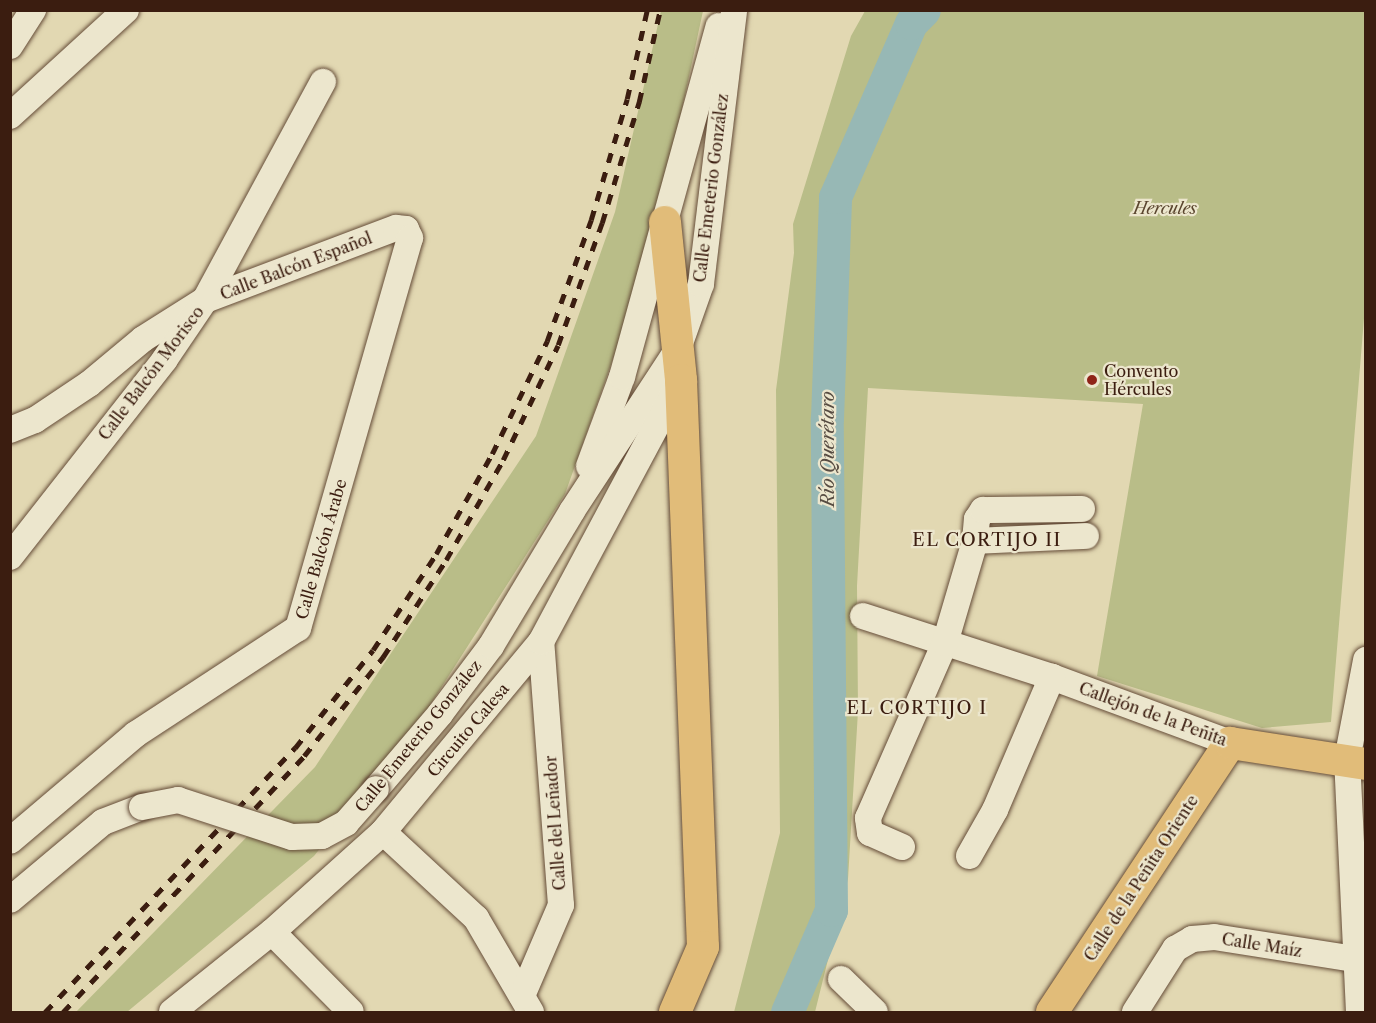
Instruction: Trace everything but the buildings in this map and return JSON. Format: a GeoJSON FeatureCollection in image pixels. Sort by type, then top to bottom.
{"type":"FeatureCollection","features":[{"type":"Feature","properties":{"kind":"main road"},"geometry":{"type":"LineString","coordinates":[[665,222],[681,380],[703,947],[675,1012]]}},
{"type":"Feature","properties":{"kind":"main road","name":"Callejón de la Peñita"},"geometry":{"type":"LineString","coordinates":[[1230,743],[1356,762]]}},
{"type":"Feature","properties":{"kind":"main road","name":"Calle de la Peñita Oriente"},"geometry":{"type":"LineString","coordinates":[[1052,1012],[1230,743]]}},
{"type":"Feature","properties":{"kind":"street"},"geometry":{"type":"LineString","coordinates":[[10,46],[33,10]]}},
{"type":"Feature","properties":{"kind":"street"},"geometry":{"type":"LineString","coordinates":[[10,116],[126,10]]}},
{"type":"Feature","properties":{"kind":"street","name":"Calle Emeterio González"},"geometry":{"type":"LineString","coordinates":[[572,511],[622,377],[723,10]]}},
{"type":"Feature","properties":{"kind":"street","name":"Calle Emeterio González"},"geometry":{"type":"LineString","coordinates":[[10,900],[102,822],[142,807],[178,800],[292,837],[322,836],[346,823],[440,714],[490,646],[572,511],[678,349],[701,284],[711,185],[734,10]]}},
{"type":"Feature","properties":{"kind":"street","name":"Calle Balcón Morisco"},"geometry":{"type":"LineString","coordinates":[[10,557],[165,359],[205,300],[323,82]]}},
{"type":"Feature","properties":{"kind":"street"},"geometry":{"type":"LineString","coordinates":[[677,176],[698,173],[711,185]]}},
{"type":"Feature","properties":{"kind":"street","name":"Calle Balcón Español"},"geometry":{"type":"LineString","coordinates":[[10,430],[35,420],[89,384],[142,339],[205,300],[396,228],[406,229]]}},
{"type":"Feature","properties":{"kind":"street","name":"Calle Balcón Árabe"},"geometry":{"type":"LineString","coordinates":[[10,841],[136,734],[298,628],[410,238],[406,229]]}},
{"type":"Feature","properties":{"kind":"street","name":"Circuito Calesa"},"geometry":{"type":"LineString","coordinates":[[172,1012],[272,932],[383,832],[541,642],[681,380]]}},
{"type":"Feature","properties":{"kind":"street"},"geometry":{"type":"LineString","coordinates":[[902,847],[870,833],[866,827],[945,643],[975,542],[977,519],[983,510],[1082,509]]}},
{"type":"Feature","properties":{"kind":"street"},"geometry":{"type":"LineString","coordinates":[[975,542],[1086,536]]}},
{"type":"Feature","properties":{"kind":"street","name":"Callejón de la Peñita"},"geometry":{"type":"LineString","coordinates":[[863,616],[1052,677],[1230,743]]}},
{"type":"Feature","properties":{"kind":"street","name":"Calle del Leñador"},"geometry":{"type":"LineString","coordinates":[[527,1004],[561,905],[541,642]]}},
{"type":"Feature","properties":{"kind":"street"},"geometry":{"type":"LineString","coordinates":[[1359,1012],[1355,959],[1356,762],[1365,660]]}},
{"type":"Feature","properties":{"kind":"street"},"geometry":{"type":"LineString","coordinates":[[969,856],[995,810],[1052,677]]}},
{"type":"Feature","properties":{"kind":"street"},"geometry":{"type":"LineString","coordinates":[[383,832],[476,918],[527,1004]]}},
{"type":"Feature","properties":{"kind":"street"},"geometry":{"type":"LineString","coordinates":[[272,932],[351,1012]]}},
{"type":"Feature","properties":{"kind":"street","name":"Calle Maíz"},"geometry":{"type":"LineString","coordinates":[[1135,1012],[1175,949],[1192,939],[1214,937],[1355,959]]}},
{"type":"Feature","properties":{"kind":"street"},"geometry":{"type":"LineString","coordinates":[[841,979],[875,1012]]}},
{"type":"Feature","properties":{"kind":"green space"},"geometry":{"type":"Polygon","coordinates":[[[661,11],[703,11],[652,249],[565,494],[416,727],[314,856],[127,1012],[76,1012],[315,767],[536,436],[615,212],[661,11]]]}},
{"type":"Feature","properties":{"kind":"green space","name":"Hercules"},"geometry":{"type":"Polygon","coordinates":[[[865,11],[1365,11],[1365,306],[1331,722],[1262,728],[1097,676],[1143,404],[868,388],[857,586],[858,711],[848,879],[815,1012],[734,1012],[780,833],[776,390],[794,253],[793,224],[851,36],[865,11]]]}},
{"type":"Feature","properties":{"kind":"waterway","name":"Río Querétaro"},"geometry":{"type":"LineString","coordinates":[[787,1012],[831,910],[827,418],[835,197],[911,23],[924,10]]}},
{"type":"Feature","properties":{"kind":"railway"},"geometry":{"type":"LineString","coordinates":[[45,1012],[295,748],[373,650],[436,554],[492,454],[547,341],[591,220],[627,99],[647,10]]}},
{"type":"Feature","properties":{"kind":"railway"},"geometry":{"type":"LineString","coordinates":[[63,1012],[304,756],[383,657],[446,560],[503,460],[558,345],[602,223],[639,102],[660,10]]}},
{"type":"Feature","properties":{"kind":"place","name":"Convento Hércules"},"geometry":{"type":"Point","coordinates":[1092,380]}},
{"type":"Feature","properties":{"kind":"district","name":"EL CORTIJO II"},"geometry":{"type":"Point","coordinates":[987,540]}},
{"type":"Feature","properties":{"kind":"district","name":"EL CORTIJO I"},"geometry":{"type":"Point","coordinates":[917,708]}}]}
